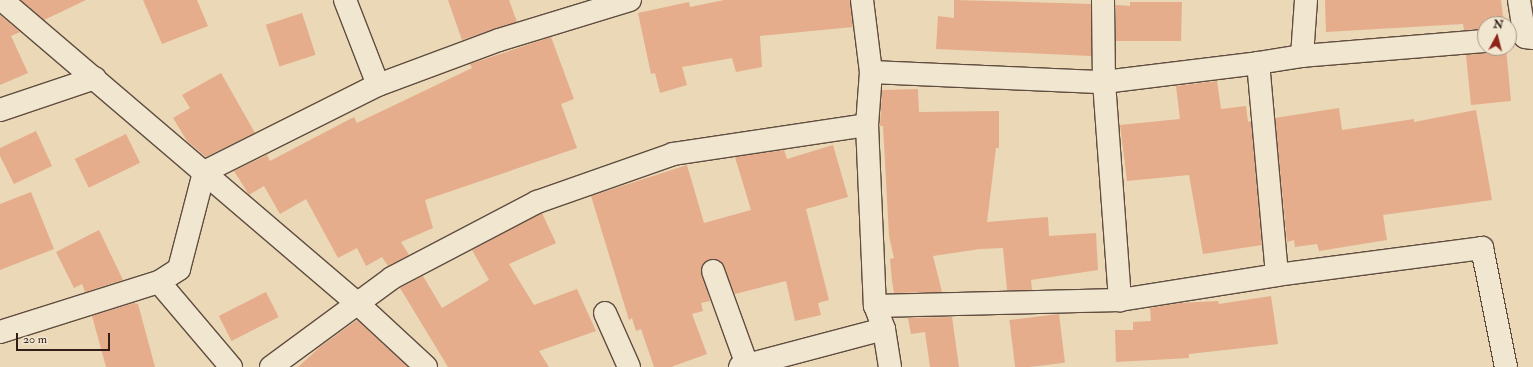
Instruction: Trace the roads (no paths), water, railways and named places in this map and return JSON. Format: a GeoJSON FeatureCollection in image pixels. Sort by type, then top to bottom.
{"type":"FeatureCollection","features":[{"type":"Feature","properties":{"kind":"street"},"geometry":{"type":"LineString","coordinates":[[2,0],[357,303],[426,367]]}},
{"type":"Feature","properties":{"kind":"street"},"geometry":{"type":"LineString","coordinates":[[345,0],[378,85]]}},
{"type":"Feature","properties":{"kind":"street"},"geometry":{"type":"LineString","coordinates":[[0,332],[160,282],[179,269],[204,172],[378,85],[499,40],[630,0]]}},
{"type":"Feature","properties":{"kind":"street"},"geometry":{"type":"LineString","coordinates":[[862,0],[871,72],[867,125],[875,306],[884,329],[890,367]]}},
{"type":"Feature","properties":{"kind":"street"},"geometry":{"type":"LineString","coordinates":[[1103,0],[1104,82],[1120,300]]}},
{"type":"Feature","properties":{"kind":"street"},"geometry":{"type":"LineString","coordinates":[[1302,56],[1306,0]]}},
{"type":"Feature","properties":{"kind":"street"},"geometry":{"type":"LineString","coordinates":[[1519,0],[1522,38]]}},
{"type":"Feature","properties":{"kind":"street"},"geometry":{"type":"LineString","coordinates":[[871,72],[1104,82],[1258,64],[1302,56],[1477,42]]}},
{"type":"Feature","properties":{"kind":"street"},"geometry":{"type":"LineString","coordinates":[[1258,64],[1277,275]]}},
{"type":"Feature","properties":{"kind":"street"},"geometry":{"type":"LineString","coordinates":[[0,110],[95,78]]}},
{"type":"Feature","properties":{"kind":"street"},"geometry":{"type":"LineString","coordinates":[[271,367],[392,278],[537,202],[673,154],[867,125]]}},
{"type":"Feature","properties":{"kind":"street"},"geometry":{"type":"LineString","coordinates":[[875,306],[1120,300],[1277,275],[1482,248],[1506,367]]}},
{"type":"Feature","properties":{"kind":"street"},"geometry":{"type":"LineString","coordinates":[[713,271],[744,366],[884,329]]}},
{"type":"Feature","properties":{"kind":"street"},"geometry":{"type":"LineString","coordinates":[[160,282],[231,367]]}},
{"type":"Feature","properties":{"kind":"street"},"geometry":{"type":"LineString","coordinates":[[605,313],[629,367]]}}]}
